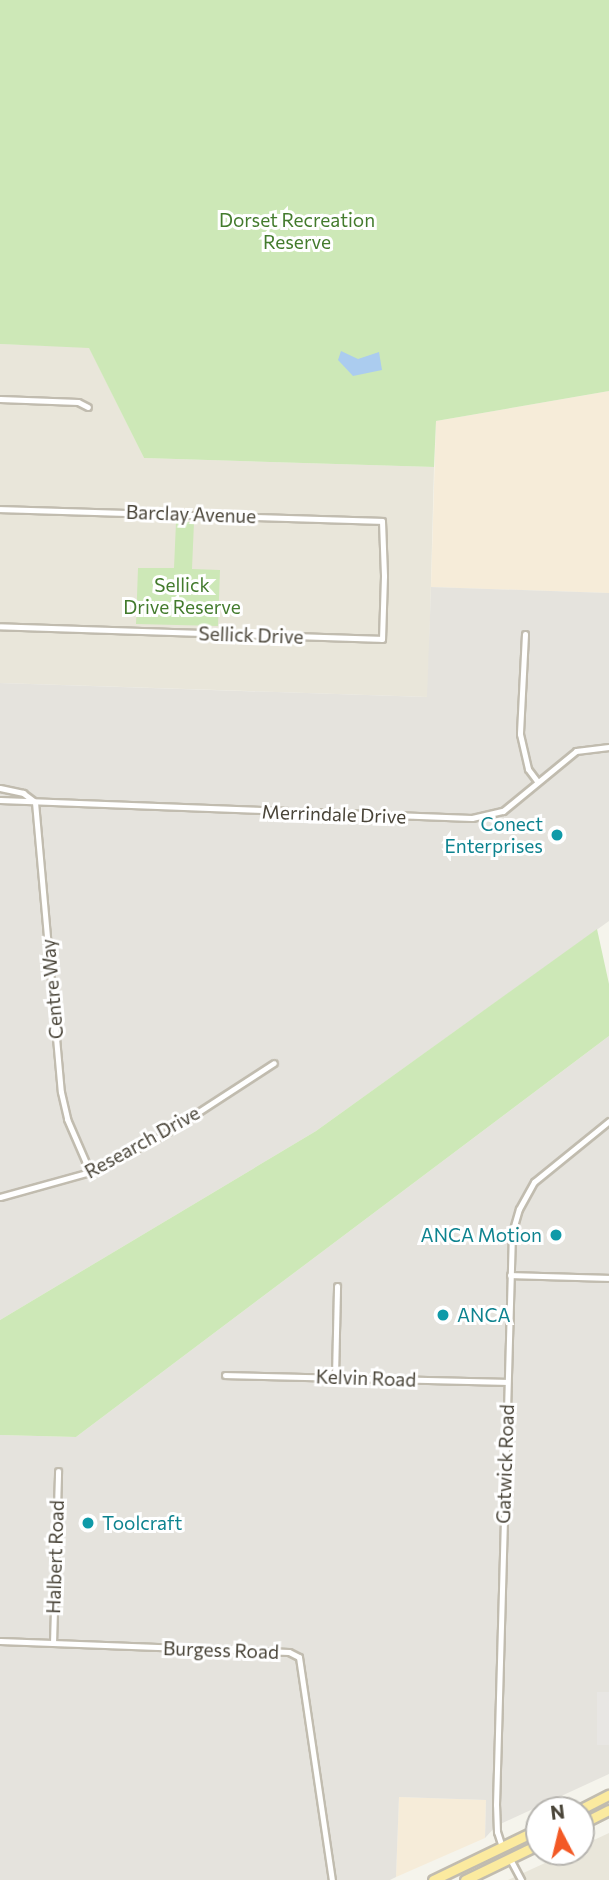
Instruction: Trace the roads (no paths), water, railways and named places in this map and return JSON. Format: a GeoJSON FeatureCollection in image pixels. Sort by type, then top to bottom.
{"type":"FeatureCollection","features":[{"type":"Feature","properties":{"kind":"main road"},"geometry":{"type":"LineString","coordinates":[[433,1880],[525,1836]]}},
{"type":"Feature","properties":{"kind":"main road"},"geometry":{"type":"LineString","coordinates":[[502,1847],[510,1858]]}},
{"type":"Feature","properties":{"kind":"main road"},"geometry":{"type":"LineString","coordinates":[[465,1880],[525,1851]]}},
{"type":"Feature","properties":{"kind":"street"},"geometry":{"type":"LineString","coordinates":[[0,399],[78,402],[89,407]]}},
{"type":"Feature","properties":{"kind":"street","name":"Barclay Avenue"},"geometry":{"type":"LineString","coordinates":[[0,509],[382,521]]}},
{"type":"Feature","properties":{"kind":"street","name":"Sellick Drive"},"geometry":{"type":"LineString","coordinates":[[0,626],[382,639],[382,521]]}},
{"type":"Feature","properties":{"kind":"street"},"geometry":{"type":"LineString","coordinates":[[525,634],[520,734],[528,769],[537,781]]}},
{"type":"Feature","properties":{"kind":"street","name":"Merrindale Drive"},"geometry":{"type":"LineString","coordinates":[[0,800],[472,818],[503,811],[576,751],[609,747]]}},
{"type":"Feature","properties":{"kind":"street","name":"Merrindale Drive"},"geometry":{"type":"LineString","coordinates":[[0,789],[23,793],[35,802]]}},
{"type":"Feature","properties":{"kind":"street","name":"Centre Way"},"geometry":{"type":"LineString","coordinates":[[35,802],[61,1092],[67,1119],[90,1172]]}},
{"type":"Feature","properties":{"kind":"street","name":"Research Drive"},"geometry":{"type":"LineString","coordinates":[[0,1197],[90,1172],[163,1135],[274,1063]]}},
{"type":"Feature","properties":{"kind":"street","name":"Gatwick Road"},"geometry":{"type":"LineString","coordinates":[[502,1847],[496,1813],[510,1275],[515,1222],[530,1189],[544,1171],[609,1121]]}},
{"type":"Feature","properties":{"kind":"street"},"geometry":{"type":"LineString","coordinates":[[510,1275],[609,1278]]}},
{"type":"Feature","properties":{"kind":"street"},"geometry":{"type":"LineString","coordinates":[[335,1377],[337,1286]]}},
{"type":"Feature","properties":{"kind":"street","name":"Kelvin Road"},"geometry":{"type":"LineString","coordinates":[[225,1375],[508,1382]]}},
{"type":"Feature","properties":{"kind":"street","name":"Halbert Road"},"geometry":{"type":"LineString","coordinates":[[53,1643],[58,1471]]}},
{"type":"Feature","properties":{"kind":"street","name":"Burgess Road"},"geometry":{"type":"LineString","coordinates":[[0,1642],[289,1652],[299,1657],[332,1880]]}},
{"type":"Feature","properties":{"kind":"street"},"geometry":{"type":"LineString","coordinates":[[510,1858],[521,1880]]}},
{"type":"Feature","properties":{"kind":"water"},"geometry":{"type":"Polygon","coordinates":[[[341,351],[358,359],[379,352],[382,370],[353,376],[338,360],[341,351]]]}},
{"type":"Feature","properties":{"kind":"place","name":"Conect Enterprises"},"geometry":{"type":"Point","coordinates":[557,835]}},
{"type":"Feature","properties":{"kind":"place","name":"ANCA Motion"},"geometry":{"type":"Point","coordinates":[556,1235]}},
{"type":"Feature","properties":{"kind":"place","name":"ANCA"},"geometry":{"type":"Point","coordinates":[443,1315]}},
{"type":"Feature","properties":{"kind":"place","name":"Toolcraft"},"geometry":{"type":"Point","coordinates":[88,1523]}},
{"type":"Feature","properties":{"kind":"park label","name":"Dorset Recreation Reserve"},"geometry":{"type":"Point","coordinates":[297,231]}},
{"type":"Feature","properties":{"kind":"park label","name":"Sellick Drive Reserve"},"geometry":{"type":"Point","coordinates":[182,596]}}]}
